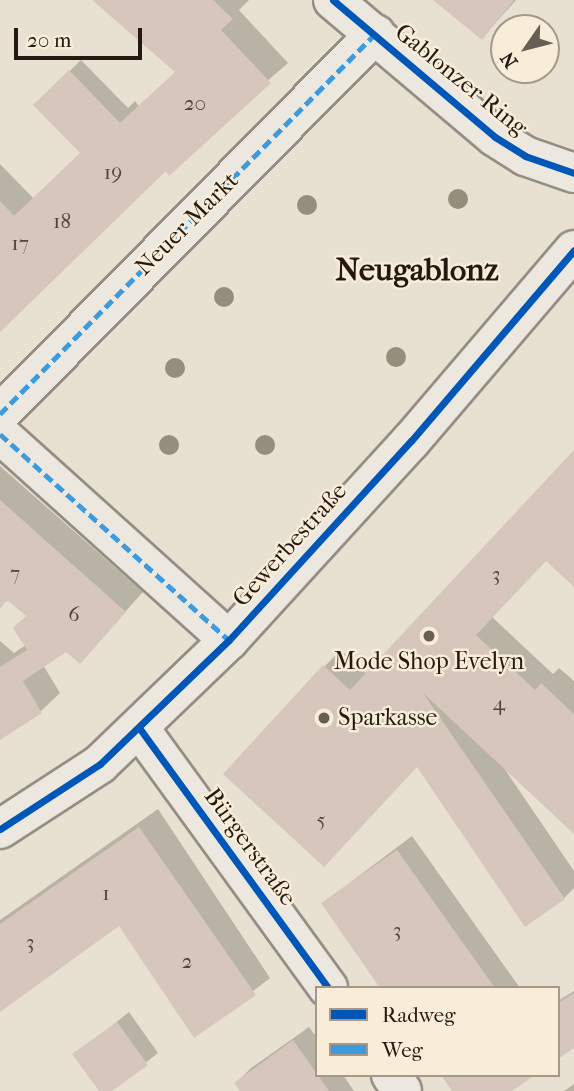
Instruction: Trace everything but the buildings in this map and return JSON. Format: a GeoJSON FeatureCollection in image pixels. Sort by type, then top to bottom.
{"type":"FeatureCollection","features":[{"type":"Feature","properties":{"kind":"street","name":"Gablonzer Ring"},"geometry":{"type":"LineString","coordinates":[[333,0],[495,136],[525,156],[574,173]]}},
{"type":"Feature","properties":{"kind":"street","name":"Neuer Markt"},"geometry":{"type":"LineString","coordinates":[[0,414],[375,34]]}},
{"type":"Feature","properties":{"kind":"street","name":"Gewerbestraße"},"geometry":{"type":"LineString","coordinates":[[0,828],[100,764],[140,729],[229,640],[411,441],[574,250]]}},
{"type":"Feature","properties":{"kind":"street"},"geometry":{"type":"LineString","coordinates":[[0,434],[229,640]]}},
{"type":"Feature","properties":{"kind":"street","name":"Bürgerstraße"},"geometry":{"type":"LineString","coordinates":[[140,729],[327,986]]}},
{"type":"Feature","properties":{"kind":"marked path"},"geometry":{"type":"LineString","coordinates":[[0,414],[375,34]]}},
{"type":"Feature","properties":{"kind":"marked path"},"geometry":{"type":"LineString","coordinates":[[0,434],[229,640]]}},
{"type":"Feature","properties":{"kind":"cycle path"},"geometry":{"type":"LineString","coordinates":[[333,0],[495,137],[525,156],[574,173]]}},
{"type":"Feature","properties":{"kind":"cycle path"},"geometry":{"type":"LineString","coordinates":[[0,829],[100,764],[229,640],[411,441],[574,250]]}},
{"type":"Feature","properties":{"kind":"cycle path"},"geometry":{"type":"LineString","coordinates":[[140,729],[327,986]]}},
{"type":"Feature","properties":{"kind":"place","name":"Mode Shop Evelyn"},"geometry":{"type":"Point","coordinates":[429,636]}},
{"type":"Feature","properties":{"kind":"place","name":"Sparkasse"},"geometry":{"type":"Point","coordinates":[324,718]}},
{"type":"Feature","properties":{"kind":"district","name":"Neugablonz"},"geometry":{"type":"Point","coordinates":[417,270]}}]}
